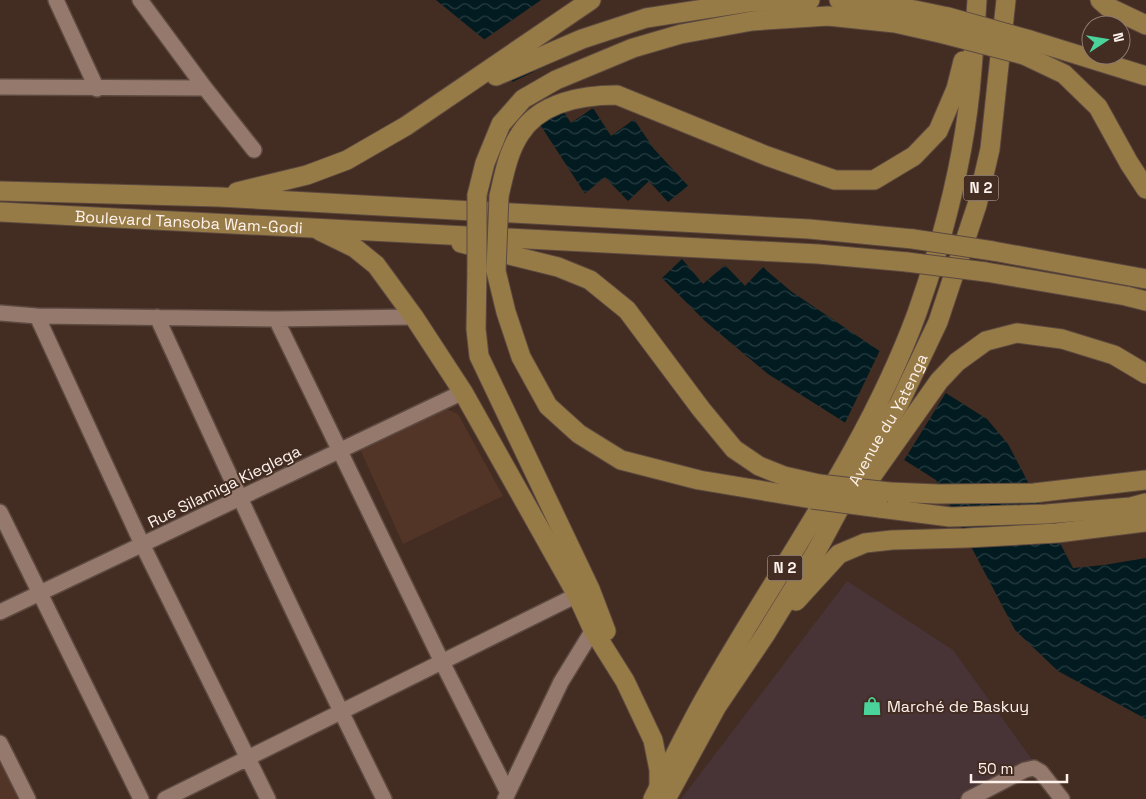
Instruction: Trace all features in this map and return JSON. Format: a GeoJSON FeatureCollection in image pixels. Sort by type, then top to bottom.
{"type":"FeatureCollection","features":[{"type":"Feature","properties":{"kind":"main road"},"geometry":{"type":"LineString","coordinates":[[502,68],[591,0]]}},
{"type":"Feature","properties":{"kind":"main road"},"geometry":{"type":"LineString","coordinates":[[219,197],[307,175],[347,160],[406,126],[453,94],[502,68],[582,39],[656,16],[750,2],[810,0]]}},
{"type":"Feature","properties":{"kind":"main road"},"geometry":{"type":"LineString","coordinates":[[839,0],[895,6],[946,25],[1146,76]]}},
{"type":"Feature","properties":{"kind":"main road","name":"Avenue du Yatenga"},"geometry":{"type":"LineString","coordinates":[[665,795],[705,698],[828,497],[874,445],[899,404],[938,322],[977,205],[990,149],[1006,0]]}},
{"type":"Feature","properties":{"kind":"main road"},"geometry":{"type":"LineString","coordinates":[[977,2],[956,89],[938,131],[914,156],[874,180],[835,180],[767,156],[617,95],[596,95],[578,98],[548,109],[533,119],[520,134],[513,149],[506,165],[499,196],[496,271],[506,312],[521,357],[548,406],[579,434],[621,460],[699,480],[884,500],[950,516],[1046,514],[1131,507],[1146,503]]}},
{"type":"Feature","properties":{"kind":"main road","name":"Avenue du Yatenga"},"geometry":{"type":"LineString","coordinates":[[874,445],[898,357],[916,316],[940,244],[959,162],[970,93],[977,2]]}},
{"type":"Feature","properties":{"kind":"main road"},"geometry":{"type":"LineString","coordinates":[[1104,3],[1146,20]]}},
{"type":"Feature","properties":{"kind":"main road"},"geometry":{"type":"LineString","coordinates":[[1104,3],[1146,25]]}},
{"type":"Feature","properties":{"kind":"main road"},"geometry":{"type":"LineString","coordinates":[[665,795],[653,740],[625,681],[590,588],[479,356],[476,329],[477,195],[485,163],[501,124],[522,99],[556,80],[633,48],[681,34],[752,21],[828,16],[895,23],[946,25]]}},
{"type":"Feature","properties":{"kind":"main road"},"geometry":{"type":"LineString","coordinates":[[1027,47],[1064,74],[1098,107],[1146,189]]}},
{"type":"Feature","properties":{"kind":"main road","name":"Boulevard Tansoba Wam-Godi"},"geometry":{"type":"LineString","coordinates":[[0,191],[219,197],[809,229],[913,239],[993,250],[1146,279]]}},
{"type":"Feature","properties":{"kind":"main road","name":"Boulevard Tansoba Wam-Godi"},"geometry":{"type":"LineString","coordinates":[[0,212],[419,233]]}},
{"type":"Feature","properties":{"kind":"main road"},"geometry":{"type":"LineString","coordinates":[[312,227],[355,248],[376,265],[414,316],[464,392],[577,595],[593,630],[625,681]]}},
{"type":"Feature","properties":{"kind":"main road"},"geometry":{"type":"LineString","coordinates":[[419,233],[558,267],[590,280],[627,310],[701,409],[734,449],[759,466],[815,492]]}},
{"type":"Feature","properties":{"kind":"main road"},"geometry":{"type":"LineString","coordinates":[[419,233],[818,254],[907,262],[986,272],[1146,301]]}},
{"type":"Feature","properties":{"kind":"main road"},"geometry":{"type":"LineString","coordinates":[[874,445],[957,362],[986,341],[1017,333],[1062,339],[1114,355],[1146,374]]}},
{"type":"Feature","properties":{"kind":"main road","name":"N 2"},"geometry":{"type":"LineString","coordinates":[[665,795],[717,706],[816,552],[874,445]]}},
{"type":"Feature","properties":{"kind":"main road"},"geometry":{"type":"LineString","coordinates":[[884,500],[938,494],[1034,493],[1146,480]]}},
{"type":"Feature","properties":{"kind":"main road"},"geometry":{"type":"LineString","coordinates":[[764,635],[839,554],[865,542],[1057,533],[1146,522]]}},
{"type":"Feature","properties":{"kind":"street"},"geometry":{"type":"LineString","coordinates":[[56,0],[97,88]]}},
{"type":"Feature","properties":{"kind":"street"},"geometry":{"type":"LineString","coordinates":[[140,0],[204,88],[254,150]]}},
{"type":"Feature","properties":{"kind":"street"},"geometry":{"type":"LineString","coordinates":[[1,86],[204,88]]}},
{"type":"Feature","properties":{"kind":"street"},"geometry":{"type":"LineString","coordinates":[[0,313],[37,316],[276,319],[414,316]]}},
{"type":"Feature","properties":{"kind":"street"},"geometry":{"type":"LineString","coordinates":[[37,316],[142,544],[268,799]]}},
{"type":"Feature","properties":{"kind":"street"},"geometry":{"type":"LineString","coordinates":[[157,317],[239,498],[384,799]]}},
{"type":"Feature","properties":{"kind":"street"},"geometry":{"type":"LineString","coordinates":[[276,319],[506,796]]}},
{"type":"Feature","properties":{"kind":"street","name":"Rue Silamiga Kieglega"},"geometry":{"type":"LineString","coordinates":[[0,612],[464,392]]}},
{"type":"Feature","properties":{"kind":"street"},"geometry":{"type":"LineString","coordinates":[[0,512],[141,799]]}},
{"type":"Feature","properties":{"kind":"street"},"geometry":{"type":"LineString","coordinates":[[165,799],[577,595]]}},
{"type":"Feature","properties":{"kind":"street"},"geometry":{"type":"LineString","coordinates":[[506,796],[561,682],[593,630]]}},
{"type":"Feature","properties":{"kind":"street"},"geometry":{"type":"LineString","coordinates":[[0,742],[28,799]]}},
{"type":"Feature","properties":{"kind":"street"},"geometry":{"type":"LineString","coordinates":[[969,799],[1025,770],[1034,768],[1041,772],[1062,799]]}},
{"type":"Feature","properties":{"kind":"shaded area"},"geometry":{"type":"Polygon","coordinates":[[[444,408],[458,414],[503,496],[403,544],[360,449],[444,408]]]}},
{"type":"Feature","properties":{"kind":"shaded area","name":"Marché de Baskuy"},"geometry":{"type":"Polygon","coordinates":[[[847,581],[953,650],[1033,761],[958,799],[681,799],[847,581]]]}},
{"type":"Feature","properties":{"kind":"shaded area"},"geometry":{"type":"Polygon","coordinates":[[[0,759],[19,799],[0,799],[0,759]]]}},
{"type":"Feature","properties":{"kind":"water"},"geometry":{"type":"Polygon","coordinates":[[[436,0],[557,0],[654,149],[767,271],[792,292],[884,354],[987,419],[1008,444],[1073,568],[1146,558],[1146,719],[1058,671],[1015,630],[936,480],[768,374],[705,321],[656,272],[591,203],[485,40],[436,0]]]}},
{"type":"Feature","properties":{"kind":"pier"},"geometry":{"type":"Polygon","coordinates":[[[541,0],[560,0],[586,43],[506,77],[482,41],[541,0]]]}},
{"type":"Feature","properties":{"kind":"pier"},"geometry":{"type":"Polygon","coordinates":[[[588,46],[636,118],[611,136],[593,108],[571,123],[562,109],[537,124],[510,83],[588,46]]]}},
{"type":"Feature","properties":{"kind":"pier"},"geometry":{"type":"Polygon","coordinates":[[[605,177],[628,201],[649,181],[668,202],[690,184],[765,265],[745,286],[725,265],[703,284],[682,259],[660,280],[583,195],[605,177]]]}},
{"type":"Feature","properties":{"kind":"pier"},"geometry":{"type":"Polygon","coordinates":[[[881,348],[947,391],[903,462],[844,425],[881,348]]]}},
{"type":"Feature","properties":{"kind":"place","name":"Marché de Baskuy"},"geometry":{"type":"Point","coordinates":[872,706]}}]}
